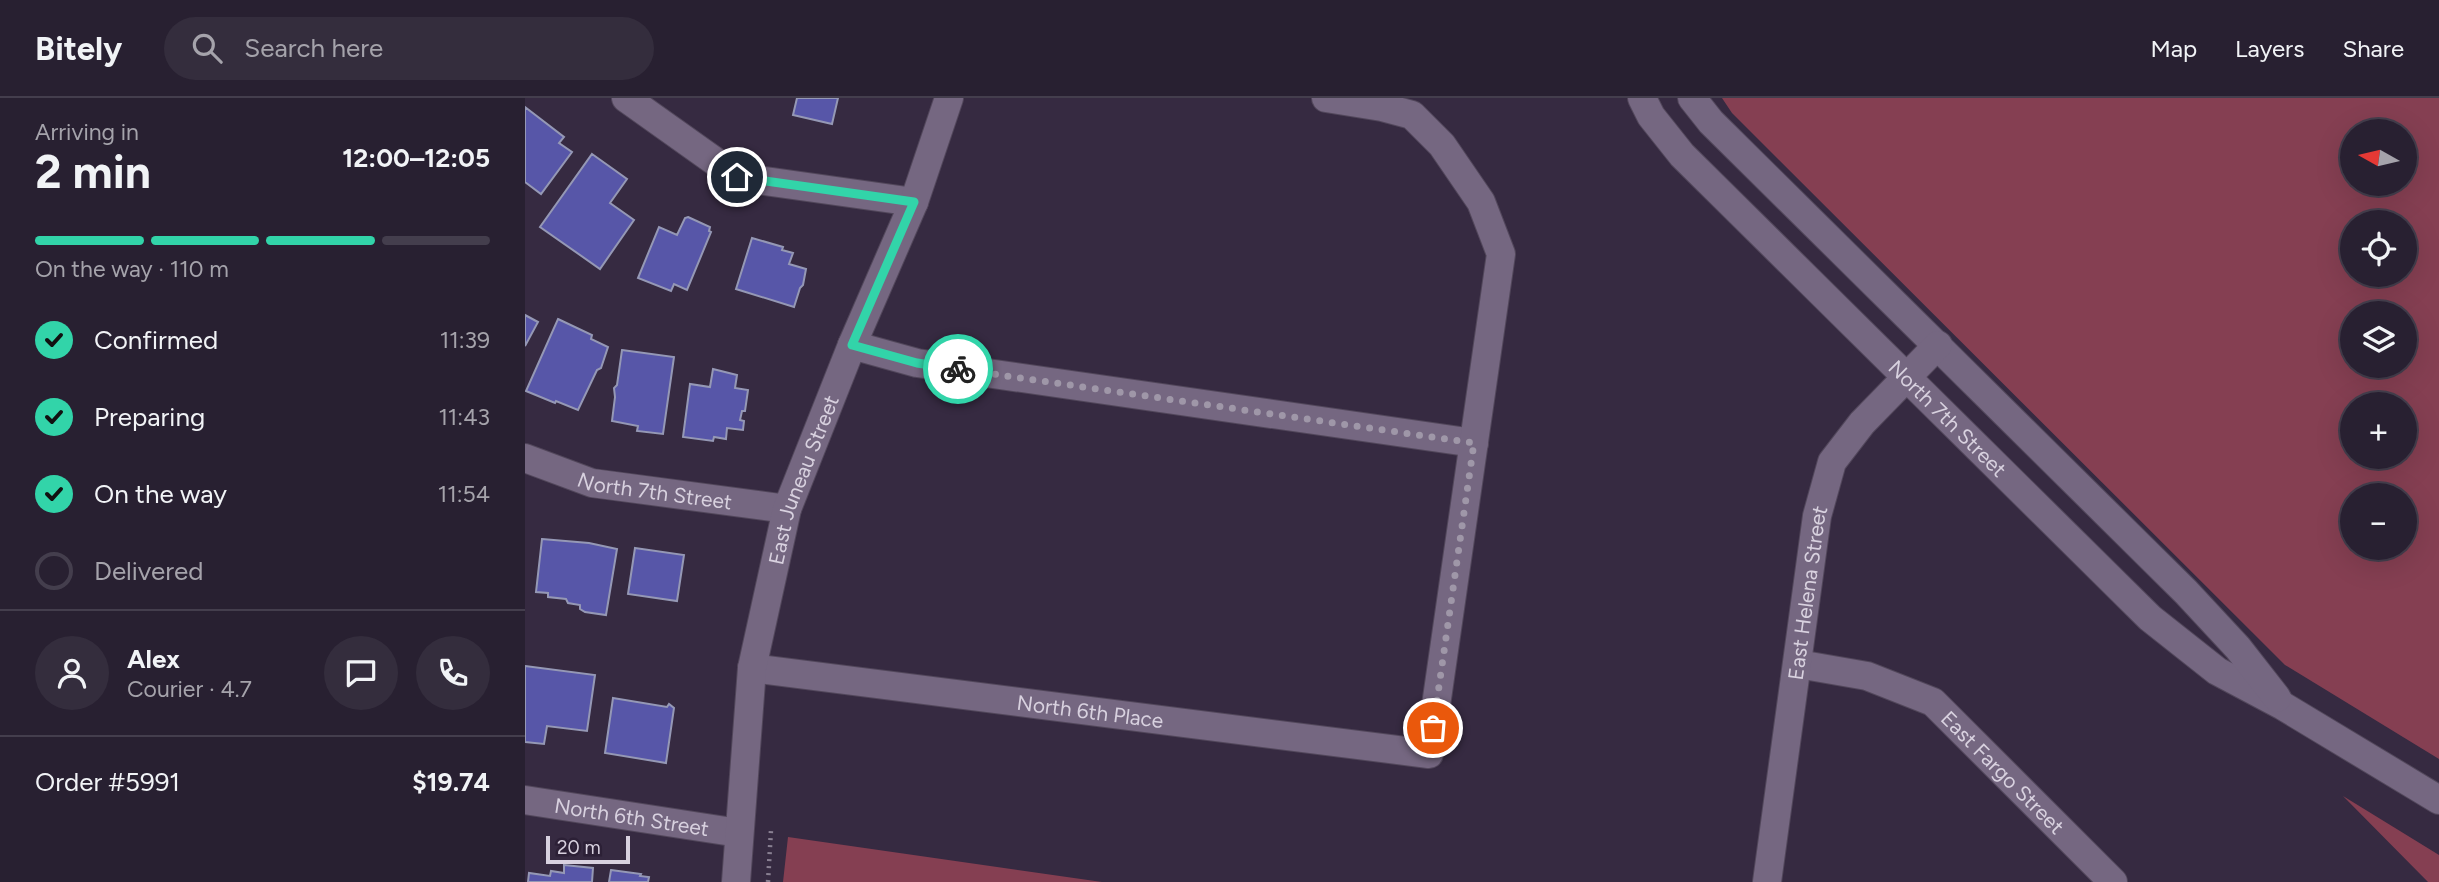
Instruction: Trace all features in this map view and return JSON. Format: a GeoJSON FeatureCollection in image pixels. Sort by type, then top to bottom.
{"type":"FeatureCollection","features":[{"type":"Feature","properties":{"kind":"street","name":"East Juneau Street"},"geometry":{"type":"LineString","coordinates":[[736,882],[752,668],[787,509],[852,345],[914,202],[949,98]]}},
{"type":"Feature","properties":{"kind":"street"},"geometry":{"type":"LineString","coordinates":[[852,345],[917,363],[1474,443],[1501,254],[1481,202],[1442,145],[1412,115],[1327,98]]}},
{"type":"Feature","properties":{"kind":"street","name":"North 7th Street"},"geometry":{"type":"LineString","coordinates":[[1642,98],[1651,116],[1682,155],[2150,618],[2217,671],[2283,706],[2439,800]]}},
{"type":"Feature","properties":{"kind":"street","name":"North 7th Street"},"geometry":{"type":"LineString","coordinates":[[1692,98],[1711,122],[2186,592],[2238,648],[2283,706]]}},
{"type":"Feature","properties":{"kind":"street"},"geometry":{"type":"LineString","coordinates":[[645,103],[737,177],[914,202]]}},
{"type":"Feature","properties":{"kind":"street","name":"East Helena Street"},"geometry":{"type":"LineString","coordinates":[[1767,882],[1817,516],[1832,462],[1862,423],[1938,345]]}},
{"type":"Feature","properties":{"kind":"street","name":"North 6th Place"},"geometry":{"type":"LineString","coordinates":[[752,668],[1429,754],[1474,443]]}},
{"type":"Feature","properties":{"kind":"street","name":"North 7th Street"},"geometry":{"type":"LineString","coordinates":[[525,458],[592,483],[787,509]]}},
{"type":"Feature","properties":{"kind":"street","name":"East Fargo Street"},"geometry":{"type":"LineString","coordinates":[[1798,664],[1867,676],[1933,702],[2112,882]]}},
{"type":"Feature","properties":{"kind":"street","name":"North 6th Street"},"geometry":{"type":"LineString","coordinates":[[525,800],[740,833]]}},
{"type":"Feature","properties":{"kind":"path"},"geometry":{"type":"LineString","coordinates":[[768,882],[771,827]]}},
{"type":"Feature","properties":{"kind":"shaded area"},"geometry":{"type":"Polygon","coordinates":[[[1722,98],[2439,98],[2439,759],[2285,665],[1732,113],[1722,98]]]}},
{"type":"Feature","properties":{"kind":"shaded area"},"geometry":{"type":"Polygon","coordinates":[[[2343,796],[2439,855],[2439,882],[2428,882],[2343,796]]]}},
{"type":"Feature","properties":{"kind":"shaded area"},"geometry":{"type":"Polygon","coordinates":[[[788,837],[1102,882],[783,882],[788,837]]]}},
{"type":"Feature","properties":{"kind":"building"},"geometry":{"type":"Polygon","coordinates":[[[797,98],[838,98],[832,124],[793,115],[797,98]]]}},
{"type":"Feature","properties":{"kind":"building"},"geometry":{"type":"Polygon","coordinates":[[[525,107],[564,137],[559,143],[572,152],[541,194],[525,182],[525,107]]]}},
{"type":"Feature","properties":{"kind":"building"},"geometry":{"type":"Polygon","coordinates":[[[592,154],[627,179],[610,203],[634,220],[600,269],[540,227],[592,154]]]}},
{"type":"Feature","properties":{"kind":"building"},"geometry":{"type":"Polygon","coordinates":[[[688,217],[710,227],[711,232],[687,290],[674,284],[671,291],[638,278],[659,227],[677,235],[688,217]]]}},
{"type":"Feature","properties":{"kind":"building"},"geometry":{"type":"Polygon","coordinates":[[[752,238],[783,247],[782,250],[793,253],[789,264],[806,269],[794,307],[736,289],[752,238]]]}},
{"type":"Feature","properties":{"kind":"building"},"geometry":{"type":"Polygon","coordinates":[[[525,315],[538,322],[525,346],[525,315]]]}},
{"type":"Feature","properties":{"kind":"building"},"geometry":{"type":"Polygon","coordinates":[[[558,319],[592,335],[591,339],[608,347],[601,368],[597,370],[578,410],[526,391],[558,319]]]}},
{"type":"Feature","properties":{"kind":"building"},"geometry":{"type":"Polygon","coordinates":[[[622,350],[674,357],[663,434],[637,431],[638,426],[612,421],[614,388],[617,385],[622,350]]]}},
{"type":"Feature","properties":{"kind":"building"},"geometry":{"type":"Polygon","coordinates":[[[713,369],[737,375],[735,388],[748,390],[745,411],[742,411],[740,420],[744,421],[743,430],[727,428],[726,439],[714,437],[713,441],[683,437],[690,384],[710,387],[713,369]]]}},
{"type":"Feature","properties":{"kind":"building"},"geometry":{"type":"Polygon","coordinates":[[[542,539],[589,543],[617,549],[606,615],[585,612],[580,609],[580,605],[568,603],[566,599],[548,597],[548,593],[536,592],[542,539]]]}},
{"type":"Feature","properties":{"kind":"building"},"geometry":{"type":"Polygon","coordinates":[[[635,548],[684,555],[677,601],[628,594],[635,548]]]}},
{"type":"Feature","properties":{"kind":"building"},"geometry":{"type":"Polygon","coordinates":[[[525,666],[595,675],[587,731],[547,726],[544,744],[525,742],[525,666]]]}},
{"type":"Feature","properties":{"kind":"building"},"geometry":{"type":"Polygon","coordinates":[[[613,698],[667,707],[669,704],[674,708],[666,763],[605,753],[613,698]]]}},
{"type":"Feature","properties":{"kind":"building"},"geometry":{"type":"Polygon","coordinates":[[[564,865],[593,868],[592,882],[528,882],[529,873],[550,876],[551,871],[564,873],[564,865]]]}},
{"type":"Feature","properties":{"kind":"building"},"geometry":{"type":"Polygon","coordinates":[[[611,870],[641,874],[640,876],[649,877],[648,882],[609,882],[611,870]]]}},
{"type":"Feature","properties":{"kind":"way so far"},"geometry":{"type":"LineString","coordinates":[[958,369],[1474,443],[1433,728]]}},
{"type":"Feature","properties":{"kind":"route"},"geometry":{"type":"LineString","coordinates":[[737,177],[914,202],[852,345],[917,363],[958,369]]}}]}
